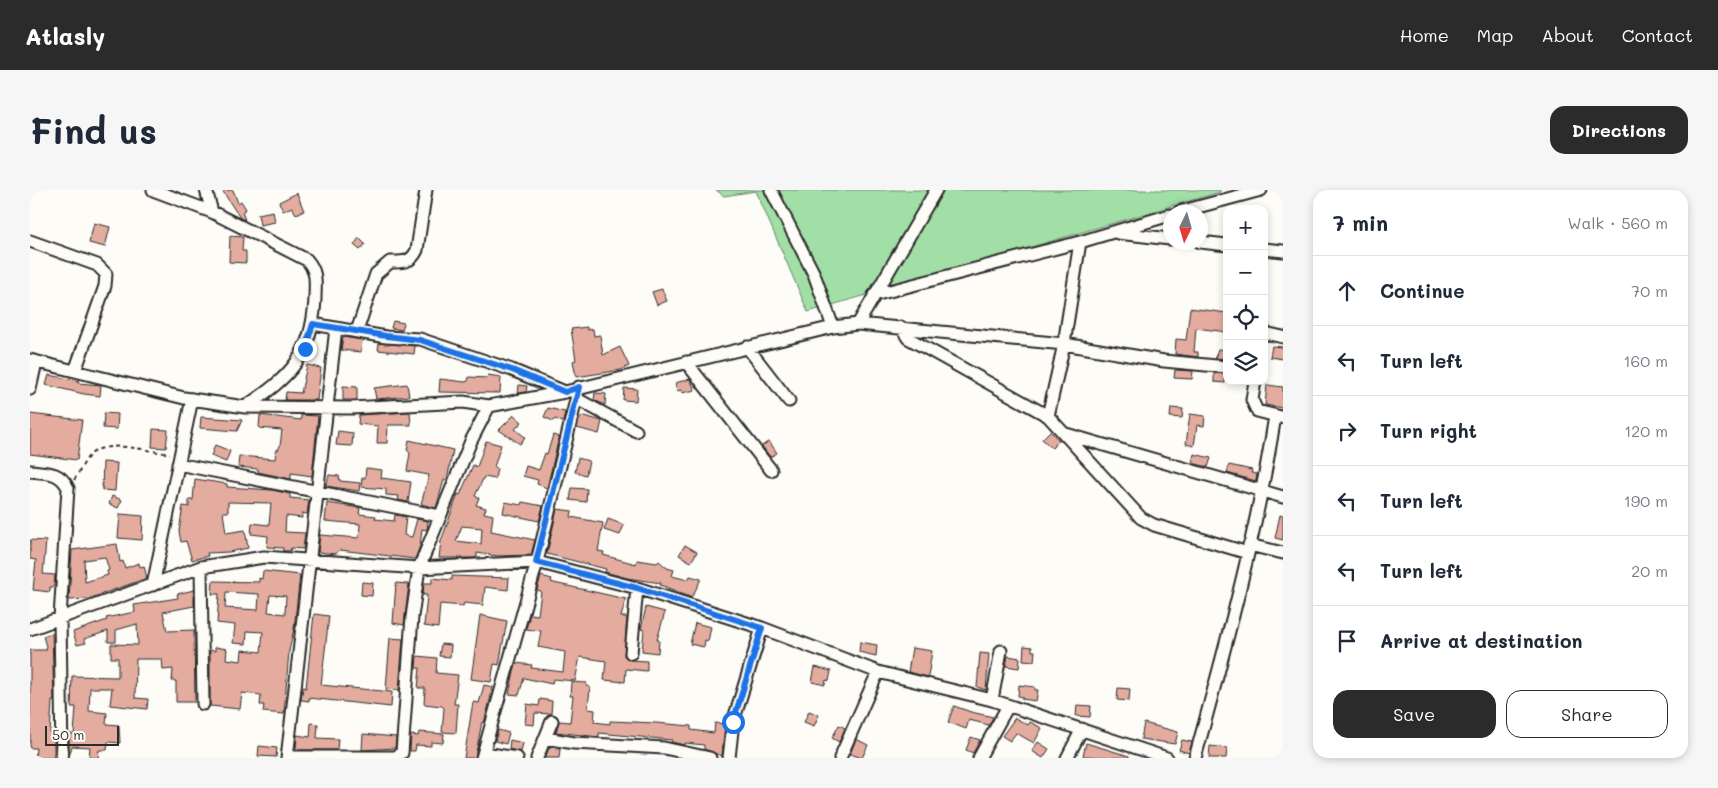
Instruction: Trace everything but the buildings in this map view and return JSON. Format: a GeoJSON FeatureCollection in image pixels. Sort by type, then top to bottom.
{"type":"FeatureCollection","features":[{"type":"Feature","properties":{"kind":"street"},"geometry":{"type":"LineString","coordinates":[[153,190],[212,212],[307,260],[316,274],[313,324],[305,349],[278,385],[245,407]]}},
{"type":"Feature","properties":{"kind":"street"},"geometry":{"type":"LineString","coordinates":[[206,190],[212,212]]}},
{"type":"Feature","properties":{"kind":"street"},"geometry":{"type":"LineString","coordinates":[[357,331],[376,274],[390,262],[407,262],[414,257],[417,250],[426,190]]}},
{"type":"Feature","properties":{"kind":"street"},"geometry":{"type":"LineString","coordinates":[[770,190],[814,274],[833,327]]}},
{"type":"Feature","properties":{"kind":"street"},"geometry":{"type":"LineString","coordinates":[[858,324],[936,190]]}},
{"type":"Feature","properties":{"kind":"street"},"geometry":{"type":"LineString","coordinates":[[1200,205],[1237,193],[1261,190]]}},
{"type":"Feature","properties":{"kind":"street"},"geometry":{"type":"LineString","coordinates":[[874,295],[1080,242],[1163,217]]}},
{"type":"Feature","properties":{"kind":"street"},"geometry":{"type":"LineString","coordinates":[[1111,233],[1163,238]]}},
{"type":"Feature","properties":{"kind":"street"},"geometry":{"type":"LineString","coordinates":[[30,241],[97,265],[106,274],[105,286],[75,371]]}},
{"type":"Feature","properties":{"kind":"street"},"geometry":{"type":"LineString","coordinates":[[1048,416],[1064,344],[1080,242]]}},
{"type":"Feature","properties":{"kind":"street"},"geometry":{"type":"LineString","coordinates":[[1208,243],[1223,245]]}},
{"type":"Feature","properties":{"kind":"street"},"geometry":{"type":"LineString","coordinates":[[1268,249],[1283,251]]}},
{"type":"Feature","properties":{"kind":"street"},"geometry":{"type":"LineString","coordinates":[[313,324],[420,340],[512,370],[565,392]]}},
{"type":"Feature","properties":{"kind":"street"},"geometry":{"type":"LineString","coordinates":[[30,389],[33,361],[192,398],[245,407],[329,408],[463,402],[489,406],[565,392],[578,393],[686,362],[833,327],[858,324],[1064,344],[1164,361],[1223,366]]}},
{"type":"Feature","properties":{"kind":"street"},"geometry":{"type":"LineString","coordinates":[[901,327],[908,338],[1048,416],[1141,518],[1154,525],[1248,549],[1283,553]]}},
{"type":"Feature","properties":{"kind":"street"},"geometry":{"type":"LineString","coordinates":[[336,328],[329,408],[309,561],[287,757],[400,756],[412,617],[419,568],[471,441],[489,406]]}},
{"type":"Feature","properties":{"kind":"street"},"geometry":{"type":"LineString","coordinates":[[1268,334],[1283,337]]}},
{"type":"Feature","properties":{"kind":"street"},"geometry":{"type":"LineString","coordinates":[[747,347],[789,401]]}},
{"type":"Feature","properties":{"kind":"street"},"geometry":{"type":"LineString","coordinates":[[686,362],[771,470]]}},
{"type":"Feature","properties":{"kind":"street"},"geometry":{"type":"LineString","coordinates":[[1195,758],[1240,594],[1248,549],[1264,490],[1279,417],[1257,411],[1253,405],[1255,385]]}},
{"type":"Feature","properties":{"kind":"street"},"geometry":{"type":"LineString","coordinates":[[578,393],[636,432]]}},
{"type":"Feature","properties":{"kind":"street"},"geometry":{"type":"LineString","coordinates":[[517,758],[483,756],[536,562],[578,393]]}},
{"type":"Feature","properties":{"kind":"street"},"geometry":{"type":"LineString","coordinates":[[153,585],[192,398]]}},
{"type":"Feature","properties":{"kind":"street"},"geometry":{"type":"LineString","coordinates":[[1066,434],[1283,497]]}},
{"type":"Feature","properties":{"kind":"street"},"geometry":{"type":"LineString","coordinates":[[179,460],[318,492],[440,516]]}},
{"type":"Feature","properties":{"kind":"street"},"geometry":{"type":"LineString","coordinates":[[30,471],[56,474],[64,479],[68,488],[60,618],[62,758]]}},
{"type":"Feature","properties":{"kind":"street"},"geometry":{"type":"LineString","coordinates":[[30,630],[201,567],[264,557],[419,568],[536,562],[637,588],[762,628],[878,672],[992,700],[1167,758]]}},
{"type":"Feature","properties":{"kind":"street"},"geometry":{"type":"LineString","coordinates":[[201,567],[203,704]]}},
{"type":"Feature","properties":{"kind":"street"},"geometry":{"type":"LineString","coordinates":[[631,653],[637,588]]}},
{"type":"Feature","properties":{"kind":"street"},"geometry":{"type":"LineString","coordinates":[[729,758],[733,722],[762,628]]}},
{"type":"Feature","properties":{"kind":"street"},"geometry":{"type":"LineString","coordinates":[[992,700],[1001,651]]}},
{"type":"Feature","properties":{"kind":"street"},"geometry":{"type":"LineString","coordinates":[[840,758],[878,672]]}},
{"type":"Feature","properties":{"kind":"street"},"geometry":{"type":"LineString","coordinates":[[979,758],[1008,706]]}},
{"type":"Feature","properties":{"kind":"street"},"geometry":{"type":"LineString","coordinates":[[537,758],[552,721]]}},
{"type":"Feature","properties":{"kind":"street"},"geometry":{"type":"LineString","coordinates":[[1067,758],[1082,729]]}},
{"type":"Feature","properties":{"kind":"street"},"geometry":{"type":"LineString","coordinates":[[546,738],[574,743],[664,748],[710,758]]}},
{"type":"Feature","properties":{"kind":"path"},"geometry":{"type":"LineString","coordinates":[[68,488],[90,454],[101,447],[123,447],[179,460]]}},
{"type":"Feature","properties":{"kind":"green space"},"geometry":{"type":"Polygon","coordinates":[[[716,190],[1220,190],[1220,192],[1175,205],[1163,205],[1163,209],[808,312],[756,191],[724,196],[716,190]]]}},
{"type":"Feature","properties":{"kind":"route"},"geometry":{"type":"LineString","coordinates":[[305,349],[313,324],[420,340],[512,370],[565,392],[579,387],[536,562],[637,588],[762,628],[733,722]]}}]}
